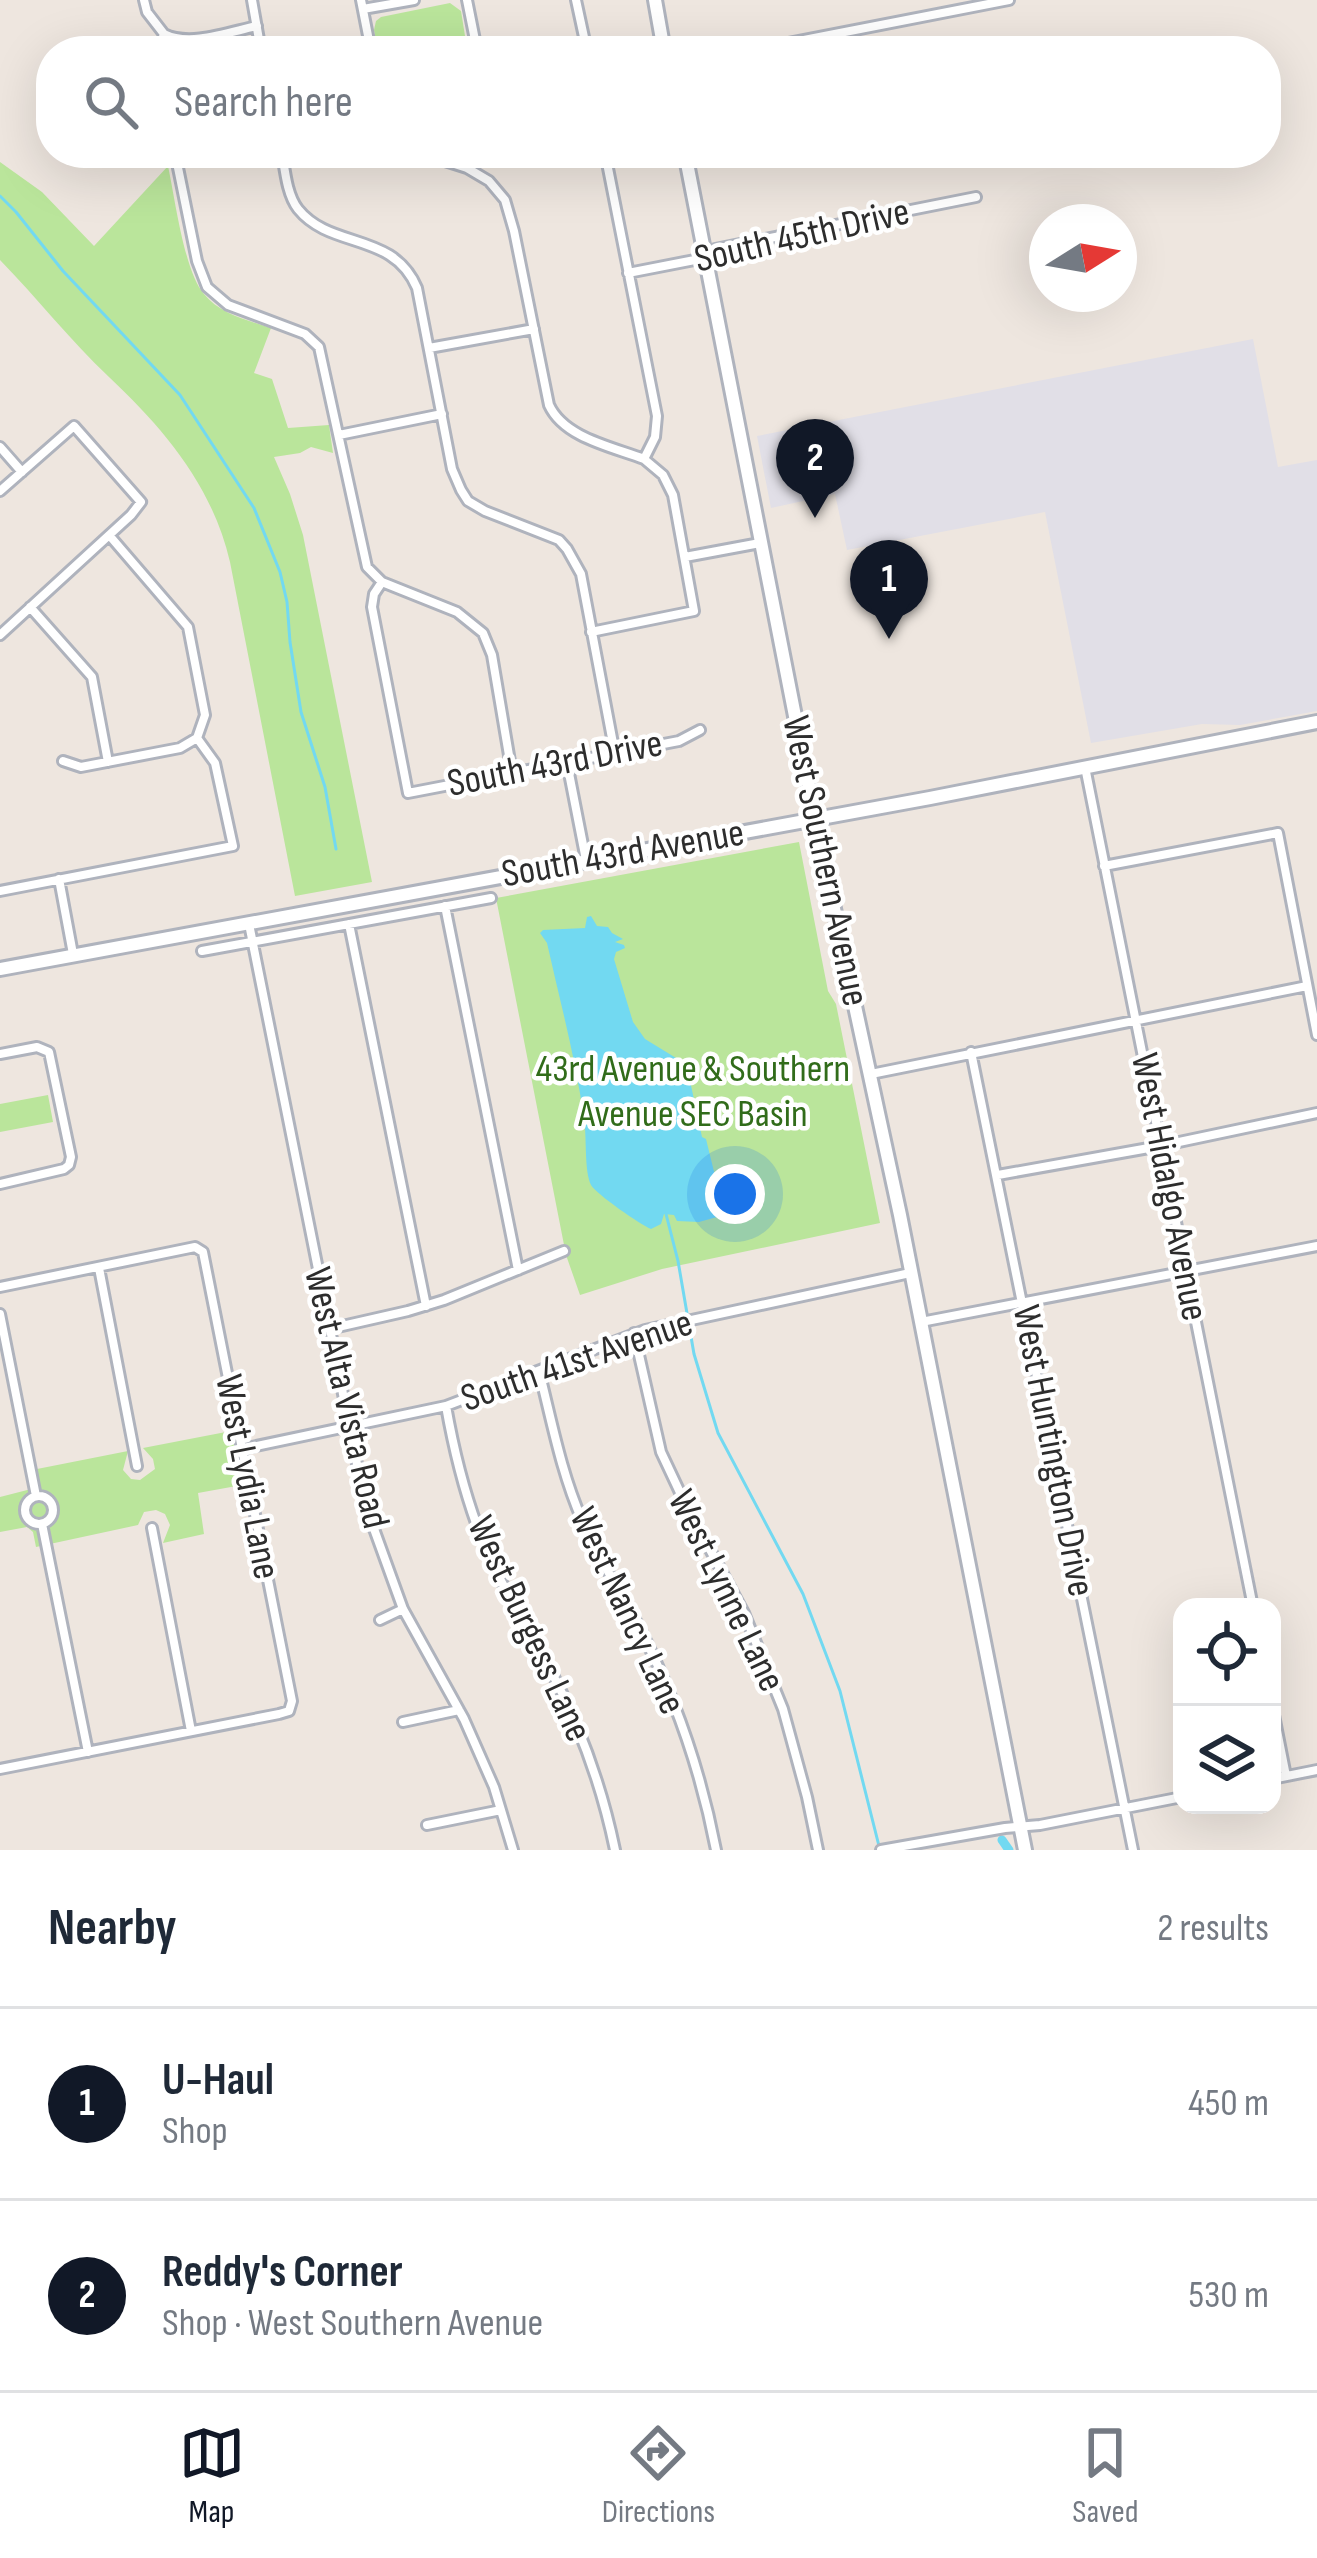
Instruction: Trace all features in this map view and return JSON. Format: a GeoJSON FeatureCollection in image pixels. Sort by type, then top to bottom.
{"type":"FeatureCollection","features":[{"type":"Feature","properties":{"kind":"main road"},"geometry":{"type":"LineString","coordinates":[[655,0],[661,36]]}},
{"type":"Feature","properties":{"kind":"main road","name":"West Southern Avenue"},"geometry":{"type":"LineString","coordinates":[[688,168],[1024,1850]]}},
{"type":"Feature","properties":{"kind":"main road","name":"South 43rd Avenue"},"geometry":{"type":"LineString","coordinates":[[0,969],[1317,722]]}},
{"type":"Feature","properties":{"kind":"street"},"geometry":{"type":"LineString","coordinates":[[144,0],[147,12],[167,36]]}},
{"type":"Feature","properties":{"kind":"street"},"geometry":{"type":"LineString","coordinates":[[252,0],[258,36]]}},
{"type":"Feature","properties":{"kind":"street"},"geometry":{"type":"LineString","coordinates":[[368,36],[362,5],[414,0]]}},
{"type":"Feature","properties":{"kind":"street"},"geometry":{"type":"LineString","coordinates":[[467,0],[474,36]]}},
{"type":"Feature","properties":{"kind":"street"},"geometry":{"type":"LineString","coordinates":[[576,0],[583,36]]}},
{"type":"Feature","properties":{"kind":"street"},"geometry":{"type":"LineString","coordinates":[[824,36],[1009,0]]}},
{"type":"Feature","properties":{"kind":"street"},"geometry":{"type":"LineString","coordinates":[[207,36],[256,26]]}},
{"type":"Feature","properties":{"kind":"street"},"geometry":{"type":"LineString","coordinates":[[178,168],[206,287],[228,304],[305,334],[319,347],[367,568],[382,582],[457,612],[483,633],[492,655],[512,772]]}},
{"type":"Feature","properties":{"kind":"street"},"geometry":{"type":"LineString","coordinates":[[284,168],[297,208],[336,233],[392,255],[410,272],[452,469],[469,501],[559,540],[581,574],[615,754]]}},
{"type":"Feature","properties":{"kind":"street"},"geometry":{"type":"LineString","coordinates":[[467,168],[489,181],[505,200],[554,416],[569,430],[644,459],[664,475],[673,495],[694,611],[591,632]]}},
{"type":"Feature","properties":{"kind":"street"},"geometry":{"type":"LineString","coordinates":[[608,168],[657,416],[655,437],[644,459]]}},
{"type":"Feature","properties":{"kind":"street","name":"South 45th Drive"},"geometry":{"type":"LineString","coordinates":[[628,274],[705,259],[715,249],[976,197]]}},
{"type":"Feature","properties":{"kind":"street"},"geometry":{"type":"LineString","coordinates":[[429,348],[534,329]]}},
{"type":"Feature","properties":{"kind":"street"},"geometry":{"type":"LineString","coordinates":[[339,435],[442,414]]}},
{"type":"Feature","properties":{"kind":"street"},"geometry":{"type":"LineString","coordinates":[[0,491],[74,426],[141,502],[0,635]]}},
{"type":"Feature","properties":{"kind":"street"},"geometry":{"type":"LineString","coordinates":[[0,448],[22,472]]}},
{"type":"Feature","properties":{"kind":"street"},"geometry":{"type":"LineString","coordinates":[[64,761],[81,767],[180,748],[197,738],[205,715],[188,627],[109,536]]}},
{"type":"Feature","properties":{"kind":"street"},"geometry":{"type":"LineString","coordinates":[[685,557],[761,543]]}},
{"type":"Feature","properties":{"kind":"street","name":"South 43rd Drive"},"geometry":{"type":"LineString","coordinates":[[382,582],[374,594],[373,608],[409,793],[679,741],[700,730]]}},
{"type":"Feature","properties":{"kind":"street"},"geometry":{"type":"LineString","coordinates":[[30,607],[92,676],[108,762]]}},
{"type":"Feature","properties":{"kind":"street"},"geometry":{"type":"LineString","coordinates":[[0,890],[233,846],[215,763],[197,738]]}},
{"type":"Feature","properties":{"kind":"street"},"geometry":{"type":"LineString","coordinates":[[567,763],[586,860]]}},
{"type":"Feature","properties":{"kind":"street","name":"West Hidalgo Avenue"},"geometry":{"type":"LineString","coordinates":[[1085,767],[1250,1598]]}},
{"type":"Feature","properties":{"kind":"street"},"geometry":{"type":"LineString","coordinates":[[1104,866],[1278,833],[1317,1035]]}},
{"type":"Feature","properties":{"kind":"street"},"geometry":{"type":"LineString","coordinates":[[59,879],[73,956]]}},
{"type":"Feature","properties":{"kind":"street","name":"South 43rd Avenue"},"geometry":{"type":"LineString","coordinates":[[202,951],[491,898]]}},
{"type":"Feature","properties":{"kind":"street"},"geometry":{"type":"LineString","coordinates":[[445,906],[518,1270]]}},
{"type":"Feature","properties":{"kind":"street","name":"West Alta Vista Road"},"geometry":{"type":"LineString","coordinates":[[248,923],[365,1504],[404,1609],[459,1710],[502,1810],[513,1850]]}},
{"type":"Feature","properties":{"kind":"street"},"geometry":{"type":"LineString","coordinates":[[350,924],[426,1306]]}},
{"type":"Feature","properties":{"kind":"street"},"geometry":{"type":"LineString","coordinates":[[869,1074],[1307,986]]}},
{"type":"Feature","properties":{"kind":"street"},"geometry":{"type":"LineString","coordinates":[[0,1054],[37,1048],[49,1052],[70,1157],[64,1169],[0,1184]]}},
{"type":"Feature","properties":{"kind":"street","name":"West Huntington Drive"},"geometry":{"type":"LineString","coordinates":[[971,1052],[1133,1850]]}},
{"type":"Feature","properties":{"kind":"street"},"geometry":{"type":"LineString","coordinates":[[998,1175],[1317,1113]]}},
{"type":"Feature","properties":{"kind":"street"},"geometry":{"type":"LineString","coordinates":[[921,1322],[1317,1246]]}},
{"type":"Feature","properties":{"kind":"street","name":"West Lydia Lane"},"geometry":{"type":"LineString","coordinates":[[99,1268],[195,1247],[202,1252],[292,1701],[289,1711],[190,1731]]}},
{"type":"Feature","properties":{"kind":"street"},"geometry":{"type":"LineString","coordinates":[[329,1329],[426,1306],[564,1251]]}},
{"type":"Feature","properties":{"kind":"street"},"geometry":{"type":"LineString","coordinates":[[0,1287],[99,1268],[137,1466]]}},
{"type":"Feature","properties":{"kind":"street","name":"South 41st Avenue"},"geometry":{"type":"LineString","coordinates":[[242,1449],[446,1406],[634,1334],[911,1273]]}},
{"type":"Feature","properties":{"kind":"street"},"geometry":{"type":"LineString","coordinates":[[0,1314],[36,1496]]}},
{"type":"Feature","properties":{"kind":"street","name":"West Lynne Lane"},"geometry":{"type":"LineString","coordinates":[[634,1334],[661,1452],[744,1613],[783,1709],[818,1850]]}},
{"type":"Feature","properties":{"kind":"street","name":"West Nancy Lane"},"geometry":{"type":"LineString","coordinates":[[538,1371],[568,1487],[664,1680],[698,1774],[716,1850]]}},
{"type":"Feature","properties":{"kind":"street","name":"West Burgess Lane"},"geometry":{"type":"LineString","coordinates":[[446,1406],[463,1480],[488,1552],[558,1684],[592,1765],[615,1850]]}},
{"type":"Feature","properties":{"kind":"street"},"geometry":{"type":"LineString","coordinates":[[36,1496],[44,1496],[53,1507],[53,1514],[42,1524],[26,1513],[30,1499],[36,1496]]}},
{"type":"Feature","properties":{"kind":"street"},"geometry":{"type":"LineString","coordinates":[[42,1524],[88,1752]]}},
{"type":"Feature","properties":{"kind":"street"},"geometry":{"type":"LineString","coordinates":[[0,1769],[190,1731],[152,1528]]}},
{"type":"Feature","properties":{"kind":"street"},"geometry":{"type":"LineString","coordinates":[[380,1619],[404,1609]]}},
{"type":"Feature","properties":{"kind":"street"},"geometry":{"type":"LineString","coordinates":[[1272,1706],[1286,1776]]}},
{"type":"Feature","properties":{"kind":"street"},"geometry":{"type":"LineString","coordinates":[[403,1722],[459,1710]]}},
{"type":"Feature","properties":{"kind":"street"},"geometry":{"type":"LineString","coordinates":[[1281,1777],[1317,1770]]}},
{"type":"Feature","properties":{"kind":"street"},"geometry":{"type":"LineString","coordinates":[[881,1850],[1173,1799]]}},
{"type":"Feature","properties":{"kind":"street"},"geometry":{"type":"LineString","coordinates":[[427,1825],[502,1810]]}},
{"type":"Feature","properties":{"kind":"shaded area"},"geometry":{"type":"Polygon","coordinates":[[[1253,339],[1278,467],[1317,460],[1317,711],[1091,743],[1045,512],[847,550],[835,494],[771,508],[757,436],[1253,339]]]}},
{"type":"Feature","properties":{"kind":"green space"},"geometry":{"type":"Polygon","coordinates":[[[450,3],[461,11],[465,36],[375,36],[381,17],[450,3]]]}},
{"type":"Feature","properties":{"kind":"green space"},"geometry":{"type":"Polygon","coordinates":[[[0,162],[42,192],[94,246],[168,168],[186,252],[204,294],[234,316],[271,328],[254,373],[272,379],[288,428],[329,425],[333,453],[311,447],[274,457],[303,535],[372,882],[295,896],[230,562],[211,508],[167,438],[0,260],[0,162]]]}},
{"type":"Feature","properties":{"kind":"green space","name":"43rd Avenue & Southern Avenue SEC Basin"},"geometry":{"type":"Polygon","coordinates":[[[799,842],[880,1223],[662,1269],[580,1295],[566,1255],[496,898],[799,842]]]}},
{"type":"Feature","properties":{"kind":"green space"},"geometry":{"type":"Polygon","coordinates":[[[48,1095],[53,1122],[0,1132],[0,1104],[48,1095]]]}},
{"type":"Feature","properties":{"kind":"green space"},"geometry":{"type":"Polygon","coordinates":[[[231,1431],[242,1485],[198,1493],[204,1534],[163,1543],[170,1525],[165,1514],[156,1510],[144,1512],[138,1525],[36,1547],[27,1527],[0,1532],[0,1497],[39,1487],[37,1469],[128,1451],[123,1470],[131,1479],[140,1480],[155,1469],[143,1448],[231,1431]]]}},
{"type":"Feature","properties":{"kind":"water"},"geometry":{"type":"Polygon","coordinates":[[[591,916],[597,926],[608,927],[623,939],[615,942],[625,948],[614,959],[633,1022],[645,1039],[681,1061],[689,1076],[719,1192],[717,1217],[677,1221],[674,1215],[664,1214],[661,1224],[651,1229],[591,1185],[572,1053],[547,943],[540,933],[585,928],[591,916]]]}},
{"type":"Feature","properties":{"kind":"waterway"},"geometry":{"type":"LineString","coordinates":[[0,196],[180,395],[254,508],[280,572],[301,712],[325,787],[336,849]]}},
{"type":"Feature","properties":{"kind":"waterway"},"geometry":{"type":"LineString","coordinates":[[666,1214],[694,1354],[718,1433],[803,1594],[840,1691],[879,1846]]}},
{"type":"Feature","properties":{"kind":"waterway"},"geometry":{"type":"LineString","coordinates":[[1002,1840],[1009,1850]]}},
{"type":"Feature","properties":{"kind":"place","name":"Reddy's Corner"},"geometry":{"type":"Point","coordinates":[815,518]}},
{"type":"Feature","properties":{"kind":"place","name":"U-Haul"},"geometry":{"type":"Point","coordinates":[889,639]}}]}
